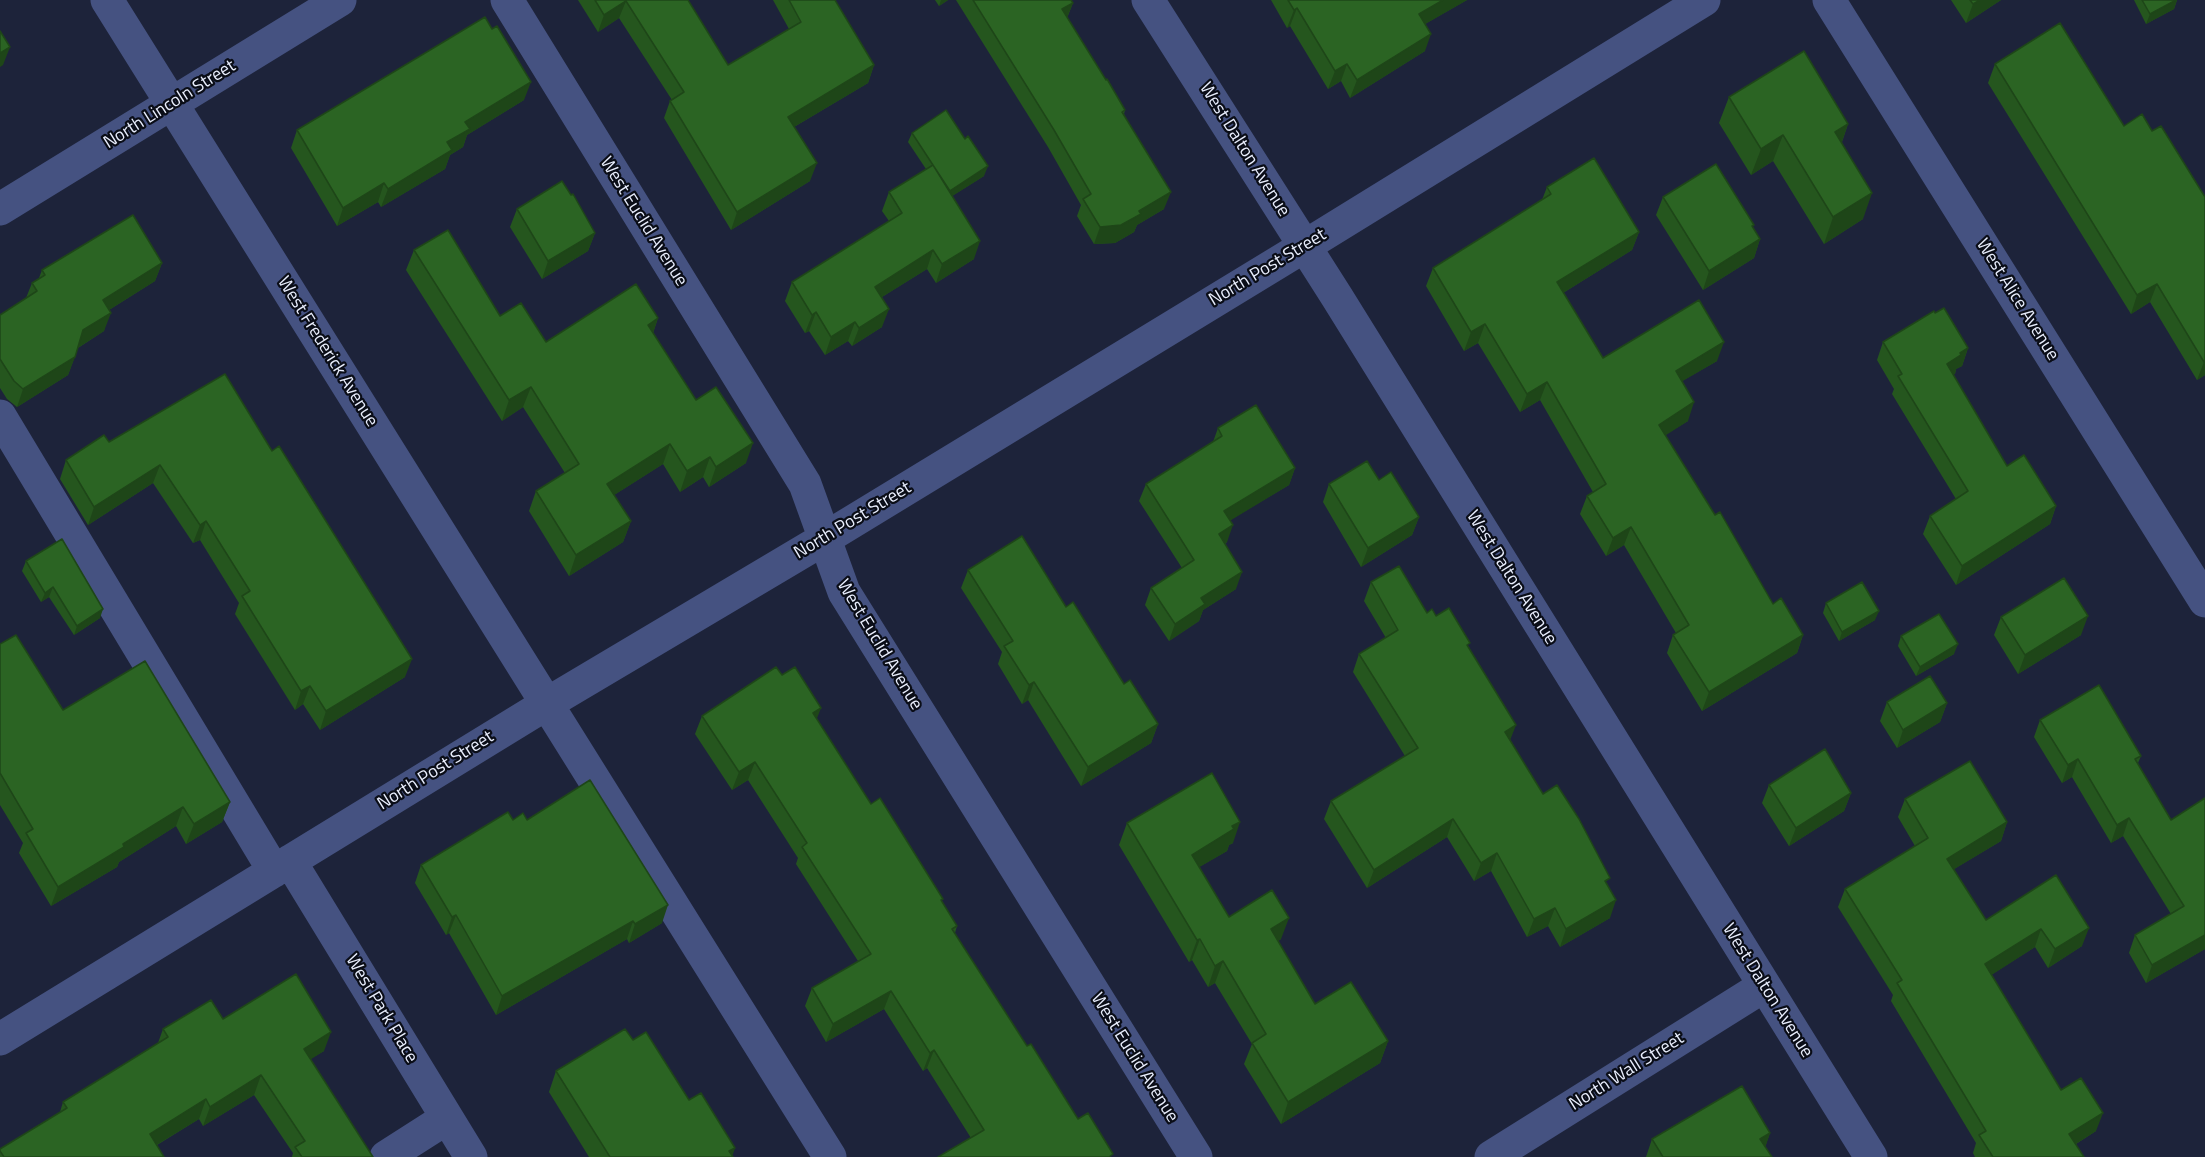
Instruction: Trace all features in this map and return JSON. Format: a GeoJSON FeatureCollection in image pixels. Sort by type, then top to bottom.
{"type":"FeatureCollection","features":[{"type":"Feature","properties":{"kind":"street","name":"West Frederick Avenue"},"geometry":{"type":"LineString","coordinates":[[107,0],[830,1157]]}},
{"type":"Feature","properties":{"kind":"street","name":"North Lincoln Street"},"geometry":{"type":"LineString","coordinates":[[0,209],[340,0]]}},
{"type":"Feature","properties":{"kind":"street","name":"West Euclid Avenue"},"geometry":{"type":"LineString","coordinates":[[507,0],[805,484],[844,592],[1196,1157]]}},
{"type":"Feature","properties":{"kind":"street","name":"West Dalton Avenue"},"geometry":{"type":"LineString","coordinates":[[1148,0],[1305,246],[1871,1157]]}},
{"type":"Feature","properties":{"kind":"street","name":"North Post Street"},"geometry":{"type":"LineString","coordinates":[[0,1038],[548,703],[1305,246],[1704,0]]}},
{"type":"Feature","properties":{"kind":"street","name":"West Alice Avenue"},"geometry":{"type":"LineString","coordinates":[[1829,0],[2205,601]]}},
{"type":"Feature","properties":{"kind":"street","name":"West Park Place"},"geometry":{"type":"LineString","coordinates":[[0,416],[282,866],[471,1157]]}},
{"type":"Feature","properties":{"kind":"street","name":"North Wall Street"},"geometry":{"type":"LineString","coordinates":[[1491,1157],[1529,1147],[1764,986]]}},
{"type":"Feature","properties":{"kind":"street"},"geometry":{"type":"LineString","coordinates":[[386,1157],[447,1118]]}},
{"type":"Feature","properties":{"kind":"building"},"geometry":{"type":"Polygon","coordinates":[[[595,0],[688,0],[728,65],[801,22],[789,0],[835,0],[874,65],[788,117],[817,163],[737,212],[670,101],[684,92],[626,1],[604,15],[595,0]]]}},
{"type":"Feature","properties":{"kind":"building"},"geometry":{"type":"Polygon","coordinates":[[[973,0],[1071,0],[1073,3],[1062,9],[1107,79],[1125,110],[1122,112],[1171,192],[1139,211],[1141,214],[1121,225],[1100,227],[1083,199],[1091,194],[973,0]]]}},
{"type":"Feature","properties":{"kind":"building"},"geometry":{"type":"Polygon","coordinates":[[[1288,0],[1443,0],[1419,14],[1431,34],[1357,80],[1347,64],[1335,71],[1297,8],[1294,10],[1288,0]]]}},
{"type":"Feature","properties":{"kind":"building"},"geometry":{"type":"Polygon","coordinates":[[[2142,0],[2176,0],[2150,14],[2142,0]]]}},
{"type":"Feature","properties":{"kind":"building"},"geometry":{"type":"Polygon","coordinates":[[[485,17],[492,29],[497,26],[531,82],[465,122],[470,129],[447,142],[452,150],[388,189],[384,183],[343,208],[297,130],[485,17]]]}},
{"type":"Feature","properties":{"kind":"building"},"geometry":{"type":"Polygon","coordinates":[[[2060,23],[2124,126],[2142,114],[2152,131],[2161,126],[2205,197],[2204,362],[2157,284],[2137,295],[1995,64],[2060,23]]]}},
{"type":"Feature","properties":{"kind":"building"},"geometry":{"type":"Polygon","coordinates":[[[0,31],[10,47],[0,53],[0,31]]]}},
{"type":"Feature","properties":{"kind":"building"},"geometry":{"type":"Polygon","coordinates":[[[1804,51],[1848,124],[1835,132],[1872,193],[1833,217],[1783,135],[1761,149],[1729,97],[1804,51]]]}},
{"type":"Feature","properties":{"kind":"building"},"geometry":{"type":"Polygon","coordinates":[[[946,110],[965,139],[968,136],[988,166],[950,191],[912,133],[946,110]]]}},
{"type":"Feature","properties":{"kind":"building"},"geometry":{"type":"Polygon","coordinates":[[[1594,158],[1639,232],[1557,282],[1603,358],[1699,300],[1724,342],[1676,371],[1694,402],[1659,425],[1715,515],[1720,512],[1773,604],[1781,598],[1803,635],[1709,692],[1673,635],[1689,625],[1631,527],[1613,538],[1587,496],[1606,484],[1547,382],[1527,394],[1485,324],[1471,332],[1433,268],[1551,194],[1547,187],[1594,158]]]}},
{"type":"Feature","properties":{"kind":"building"},"geometry":{"type":"Polygon","coordinates":[[[1716,164],[1754,225],[1752,226],[1760,239],[1709,271],[1663,197],[1716,164]]]}},
{"type":"Feature","properties":{"kind":"building"},"geometry":{"type":"Polygon","coordinates":[[[933,165],[980,241],[942,264],[933,250],[875,287],[889,309],[859,328],[855,322],[831,337],[816,312],[812,315],[792,282],[902,213],[889,192],[933,165]]]}},
{"type":"Feature","properties":{"kind":"building"},"geometry":{"type":"Polygon","coordinates":[[[562,181],[571,195],[573,194],[595,233],[548,261],[517,209],[562,181]]]}},
{"type":"Feature","properties":{"kind":"building"},"geometry":{"type":"Polygon","coordinates":[[[133,215],[162,263],[103,300],[111,313],[83,330],[75,357],[23,389],[14,381],[0,359],[0,315],[37,291],[32,283],[45,275],[42,270],[133,215]]]}},
{"type":"Feature","properties":{"kind":"building"},"geometry":{"type":"Polygon","coordinates":[[[448,230],[500,316],[521,303],[546,342],[636,284],[658,318],[648,325],[696,400],[716,387],[753,443],[716,467],[710,457],[687,471],[670,444],[607,484],[631,521],[576,555],[536,491],[579,464],[531,387],[509,400],[414,250],[448,230]]]}},
{"type":"Feature","properties":{"kind":"building"},"geometry":{"type":"Polygon","coordinates":[[[1944,308],[1968,348],[1947,364],[2007,466],[2024,455],[2056,506],[1962,566],[1930,516],[1968,491],[1898,376],[1902,374],[1883,342],[1934,311],[1935,313],[1944,308]]]}},
{"type":"Feature","properties":{"kind":"building"},"geometry":{"type":"Polygon","coordinates":[[[225,374],[272,451],[279,446],[412,659],[326,711],[310,686],[301,691],[242,596],[250,591],[206,521],[200,525],[160,465],[94,507],[66,460],[104,435],[109,442],[225,374]]]}},
{"type":"Feature","properties":{"kind":"building"},"geometry":{"type":"Polygon","coordinates":[[[1256,405],[1295,468],[1224,511],[1233,525],[1219,534],[1242,572],[1201,598],[1205,604],[1175,624],[1151,588],[1194,560],[1146,484],[1222,436],[1218,428],[1256,405]]]}},
{"type":"Feature","properties":{"kind":"building"},"geometry":{"type":"Polygon","coordinates":[[[1367,461],[1379,480],[1391,472],[1419,517],[1368,548],[1329,484],[1367,461]]]}},
{"type":"Feature","properties":{"kind":"building"},"geometry":{"type":"Polygon","coordinates":[[[1022,536],[1066,607],[1073,602],[1124,684],[1130,680],[1158,724],[1088,767],[1034,682],[1029,685],[1004,646],[1013,641],[968,570],[1022,536]]]}},
{"type":"Feature","properties":{"kind":"building"},"geometry":{"type":"Polygon","coordinates":[[[62,539],[103,609],[77,626],[53,587],[45,593],[26,561],[62,539]]]}},
{"type":"Feature","properties":{"kind":"building"},"geometry":{"type":"Polygon","coordinates":[[[1399,566],[1427,613],[1432,609],[1436,616],[1449,608],[1470,643],[1467,645],[1516,725],[1505,732],[1543,794],[1557,785],[1579,819],[1610,878],[1605,881],[1616,900],[1566,929],[1555,908],[1534,919],[1497,853],[1481,863],[1453,819],[1374,870],[1331,801],[1418,748],[1359,654],[1398,630],[1371,582],[1399,566]]]}},
{"type":"Feature","properties":{"kind":"building"},"geometry":{"type":"Polygon","coordinates":[[[2064,578],[2088,616],[2025,655],[2001,617],[2064,578]]]}},
{"type":"Feature","properties":{"kind":"building"},"geometry":{"type":"Polygon","coordinates":[[[1862,582],[1879,611],[1842,632],[1826,603],[1862,582]]]}},
{"type":"Feature","properties":{"kind":"building"},"geometry":{"type":"Polygon","coordinates":[[[1939,614],[1958,644],[1920,667],[1901,636],[1939,614]]]}},
{"type":"Feature","properties":{"kind":"building"},"geometry":{"type":"Polygon","coordinates":[[[16,635],[63,710],[145,661],[230,802],[194,824],[183,807],[123,844],[124,847],[58,887],[26,833],[33,829],[0,773],[0,644],[16,635]]]}},
{"type":"Feature","properties":{"kind":"building"},"geometry":{"type":"Polygon","coordinates":[[[776,667],[782,675],[795,667],[821,708],[813,713],[871,804],[880,798],[943,899],[941,900],[957,926],[952,929],[1027,1046],[1031,1044],[1078,1119],[1088,1113],[1113,1154],[1109,1157],[938,1157],[984,1130],[934,1050],[930,1053],[891,991],[833,1024],[812,988],[871,954],[802,847],[807,843],[755,762],[739,772],[702,716],[776,667]]]}},
{"type":"Feature","properties":{"kind":"building"},"geometry":{"type":"Polygon","coordinates":[[[1930,676],[1947,703],[1903,730],[1887,702],[1930,676]]]}},
{"type":"Feature","properties":{"kind":"building"},"geometry":{"type":"Polygon","coordinates":[[[2099,685],[2141,756],[2135,759],[2171,820],[2205,798],[2205,935],[2152,965],[2135,935],[2184,906],[2129,818],[2117,825],[2078,759],[2068,765],[2040,720],[2099,685]]]}},
{"type":"Feature","properties":{"kind":"building"},"geometry":{"type":"Polygon","coordinates":[[[1825,749],[1851,793],[1796,828],[1769,785],[1825,749]]]}},
{"type":"Feature","properties":{"kind":"building"},"geometry":{"type":"Polygon","coordinates":[[[1970,761],[2007,822],[1947,859],[1986,920],[2056,875],[2089,928],[2055,949],[2041,929],[1985,964],[2061,1090],[2081,1078],[2103,1113],[2069,1134],[2084,1157],[1993,1157],[1979,1135],[1986,1131],[1897,983],[1902,980],[1845,889],[1928,838],[1905,799],[1970,761]]]}},
{"type":"Feature","properties":{"kind":"building"},"geometry":{"type":"Polygon","coordinates":[[[1212,773],[1240,822],[1232,826],[1234,829],[1192,855],[1229,917],[1272,890],[1289,918],[1271,929],[1315,1004],[1351,982],[1388,1041],[1288,1102],[1252,1043],[1266,1034],[1223,961],[1215,966],[1200,939],[1197,940],[1127,823],[1212,773]]]}},
{"type":"Feature","properties":{"kind":"building"},"geometry":{"type":"Polygon","coordinates":[[[590,780],[668,905],[635,924],[633,921],[502,996],[456,915],[452,917],[421,865],[508,812],[513,820],[523,813],[527,820],[590,780]]]}},
{"type":"Feature","properties":{"kind":"building"},"geometry":{"type":"Polygon","coordinates":[[[296,974],[331,1032],[304,1049],[373,1157],[302,1157],[295,1147],[305,1141],[261,1075],[210,1107],[206,1099],[150,1134],[164,1157],[4,1157],[0,1151],[67,1108],[63,1102],[168,1037],[163,1029],[211,1000],[223,1019],[296,974]]]}},
{"type":"Feature","properties":{"kind":"building"},"geometry":{"type":"Polygon","coordinates":[[[625,1029],[633,1040],[646,1032],[689,1100],[701,1093],[735,1148],[729,1151],[733,1157],[610,1157],[556,1071],[625,1029]]]}},
{"type":"Feature","properties":{"kind":"building"},"geometry":{"type":"Polygon","coordinates":[[[1742,1086],[1770,1133],[1760,1139],[1772,1157],[1663,1157],[1652,1139],[1742,1086]]]}}]}
